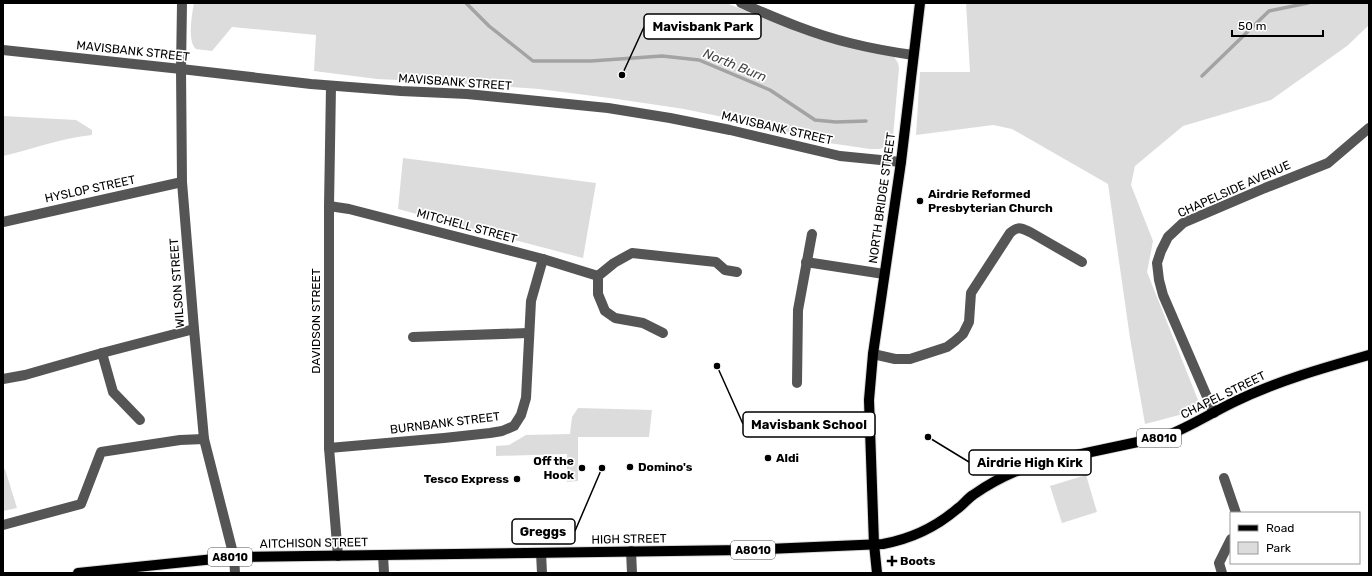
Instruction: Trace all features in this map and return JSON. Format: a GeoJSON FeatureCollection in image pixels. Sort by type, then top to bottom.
{"type":"FeatureCollection","features":[{"type":"Feature","properties":{"kind":"main road","name":"NORTH BRIDGE STREET"},"geometry":{"type":"LineString","coordinates":[[877,573],[874,544],[869,400],[873,354],[901,162],[920,3]]}},
{"type":"Feature","properties":{"kind":"main road","name":"CHAPEL STREET"},"geometry":{"type":"LineString","coordinates":[[874,544],[896,542],[936,524],[957,510],[971,496],[1026,467],[1166,436],[1186,428],[1234,402],[1270,386],[1369,355]]}},
{"type":"Feature","properties":{"kind":"main road","name":"HIGH STREET"},"geometry":{"type":"LineString","coordinates":[[383,555],[766,550],[874,544]]}},
{"type":"Feature","properties":{"kind":"main road","name":"AITCHISON STREET"},"geometry":{"type":"LineString","coordinates":[[78,573],[156,569],[234,557],[383,555]]}},
{"type":"Feature","properties":{"kind":"street","name":"WILSON STREET"},"geometry":{"type":"LineString","coordinates":[[182,3],[182,182],[204,439],[234,557],[235,573]]}},
{"type":"Feature","properties":{"kind":"street"},"geometry":{"type":"LineString","coordinates":[[741,3],[752,5],[797,26],[843,41],[913,55]]}},
{"type":"Feature","properties":{"kind":"street","name":"MAVISBANK STREET"},"geometry":{"type":"LineString","coordinates":[[3,50],[181,68],[332,86],[402,92],[467,94],[608,108],[730,130],[840,156],[901,162]]}},
{"type":"Feature","properties":{"kind":"street","name":"DAVIDSON STREET"},"geometry":{"type":"LineString","coordinates":[[332,86],[329,206],[329,448],[338,556]]}},
{"type":"Feature","properties":{"kind":"street","name":"CHAPELSIDE AVENUE"},"geometry":{"type":"LineString","coordinates":[[1214,413],[1163,295],[1159,280],[1157,263],[1168,237],[1183,223],[1328,163],[1369,128]]}},
{"type":"Feature","properties":{"kind":"street","name":"HYSLOP STREET"},"geometry":{"type":"LineString","coordinates":[[3,222],[182,182]]}},
{"type":"Feature","properties":{"kind":"street","name":"MITCHELL STREET"},"geometry":{"type":"LineString","coordinates":[[329,206],[349,209],[543,259],[598,276]]}},
{"type":"Feature","properties":{"kind":"street"},"geometry":{"type":"LineString","coordinates":[[873,354],[895,359],[910,359],[947,347],[963,334],[969,322],[971,293],[1010,233],[1015,229],[1022,228],[1082,262]]}},
{"type":"Feature","properties":{"kind":"street"},"geometry":{"type":"LineString","coordinates":[[797,383],[798,310],[812,234]]}},
{"type":"Feature","properties":{"kind":"street"},"geometry":{"type":"LineString","coordinates":[[663,333],[643,323],[615,318],[605,310],[598,294],[598,276],[614,263],[632,253],[716,262],[725,270],[737,272]]}},
{"type":"Feature","properties":{"kind":"street","name":"BURNBANK STREET"},"geometry":{"type":"LineString","coordinates":[[329,448],[490,433],[502,431],[514,426],[521,415],[526,398],[528,333],[531,301],[543,259]]}},
{"type":"Feature","properties":{"kind":"street","name":"NORTH BRIDGE STREET"},"geometry":{"type":"LineString","coordinates":[[806,262],[884,274]]}},
{"type":"Feature","properties":{"kind":"street"},"geometry":{"type":"LineString","coordinates":[[3,379],[25,375],[194,329]]}},
{"type":"Feature","properties":{"kind":"street"},"geometry":{"type":"LineString","coordinates":[[412,336],[528,333]]}},
{"type":"Feature","properties":{"kind":"street"},"geometry":{"type":"LineString","coordinates":[[102,353],[113,392],[140,420]]}},
{"type":"Feature","properties":{"kind":"street"},"geometry":{"type":"LineString","coordinates":[[3,525],[81,504],[101,452],[180,440],[204,439]]}},
{"type":"Feature","properties":{"kind":"street"},"geometry":{"type":"LineString","coordinates":[[1224,478],[1236,512]]}},
{"type":"Feature","properties":{"kind":"street"},"geometry":{"type":"LineString","coordinates":[[1222,573],[1219,563],[1230,541]]}},
{"type":"Feature","properties":{"kind":"street"},"geometry":{"type":"LineString","coordinates":[[631,551],[632,573]]}},
{"type":"Feature","properties":{"kind":"street"},"geometry":{"type":"LineString","coordinates":[[541,553],[542,573]]}},
{"type":"Feature","properties":{"kind":"street"},"geometry":{"type":"LineString","coordinates":[[383,555],[384,573]]}},
{"type":"Feature","properties":{"kind":"green space"},"geometry":{"type":"Polygon","coordinates":[[[194,3],[726,3],[796,30],[894,57],[899,68],[893,137],[887,147],[870,149],[829,143],[747,122],[684,109],[617,99],[539,89],[377,79],[314,71],[316,35],[232,27],[212,51],[196,49],[193,45],[191,34],[191,21],[194,3]]]}},
{"type":"Feature","properties":{"kind":"green space"},"geometry":{"type":"Polygon","coordinates":[[[966,3],[1369,3],[1369,25],[1347,46],[1271,100],[1183,126],[1135,166],[1131,185],[1153,241],[1147,272],[1198,400],[1191,412],[1145,424],[1130,338],[1108,184],[1012,129],[993,125],[916,135],[920,72],[970,72],[966,3]]]}},
{"type":"Feature","properties":{"kind":"green space"},"geometry":{"type":"Polygon","coordinates":[[[3,116],[76,120],[92,130],[92,135],[59,141],[3,156],[3,116]]]}},
{"type":"Feature","properties":{"kind":"green space"},"geometry":{"type":"Polygon","coordinates":[[[403,158],[596,183],[583,258],[398,209],[403,158]]]}},
{"type":"Feature","properties":{"kind":"green space"},"geometry":{"type":"Polygon","coordinates":[[[578,408],[652,410],[649,437],[578,437],[578,481],[567,482],[567,454],[496,456],[496,446],[509,445],[526,435],[570,434],[572,417],[578,408]]]}},
{"type":"Feature","properties":{"kind":"green space"},"geometry":{"type":"Polygon","coordinates":[[[5,469],[17,508],[3,511],[3,470],[5,469]]]}},
{"type":"Feature","properties":{"kind":"green space"},"geometry":{"type":"Polygon","coordinates":[[[1086,475],[1097,512],[1062,523],[1050,486],[1086,475]]]}},
{"type":"Feature","properties":{"kind":"waterway","name":"North Burn"},"geometry":{"type":"LineString","coordinates":[[466,3],[489,26],[533,61],[591,61],[662,56],[699,60],[770,90],[815,120],[836,122],[866,121]]}},
{"type":"Feature","properties":{"kind":"waterway","name":"North Burn"},"geometry":{"type":"LineString","coordinates":[[1202,76],[1269,11],[1308,3]]}},
{"type":"Feature","properties":{"kind":"place","name":"Mavisbank Park"},"geometry":{"type":"Point","coordinates":[622,75]}},
{"type":"Feature","properties":{"kind":"place","name":"Airdrie Reformed Presbyterian Church"},"geometry":{"type":"Point","coordinates":[920,201]}},
{"type":"Feature","properties":{"kind":"place","name":"Mavisbank School"},"geometry":{"type":"Point","coordinates":[717,366]}},
{"type":"Feature","properties":{"kind":"place","name":"Airdrie High Kirk"},"geometry":{"type":"Point","coordinates":[928,437]}},
{"type":"Feature","properties":{"kind":"place","name":"Aldi"},"geometry":{"type":"Point","coordinates":[768,458]}},
{"type":"Feature","properties":{"kind":"place","name":"Domino's"},"geometry":{"type":"Point","coordinates":[630,467]}},
{"type":"Feature","properties":{"kind":"place","name":"Off the Hook"},"geometry":{"type":"Point","coordinates":[582,468]}},
{"type":"Feature","properties":{"kind":"place","name":"Greggs"},"geometry":{"type":"Point","coordinates":[602,468]}},
{"type":"Feature","properties":{"kind":"place","name":"Tesco Express"},"geometry":{"type":"Point","coordinates":[517,479]}},
{"type":"Feature","properties":{"kind":"place","name":"Boots"},"geometry":{"type":"Point","coordinates":[892,561]}}]}
